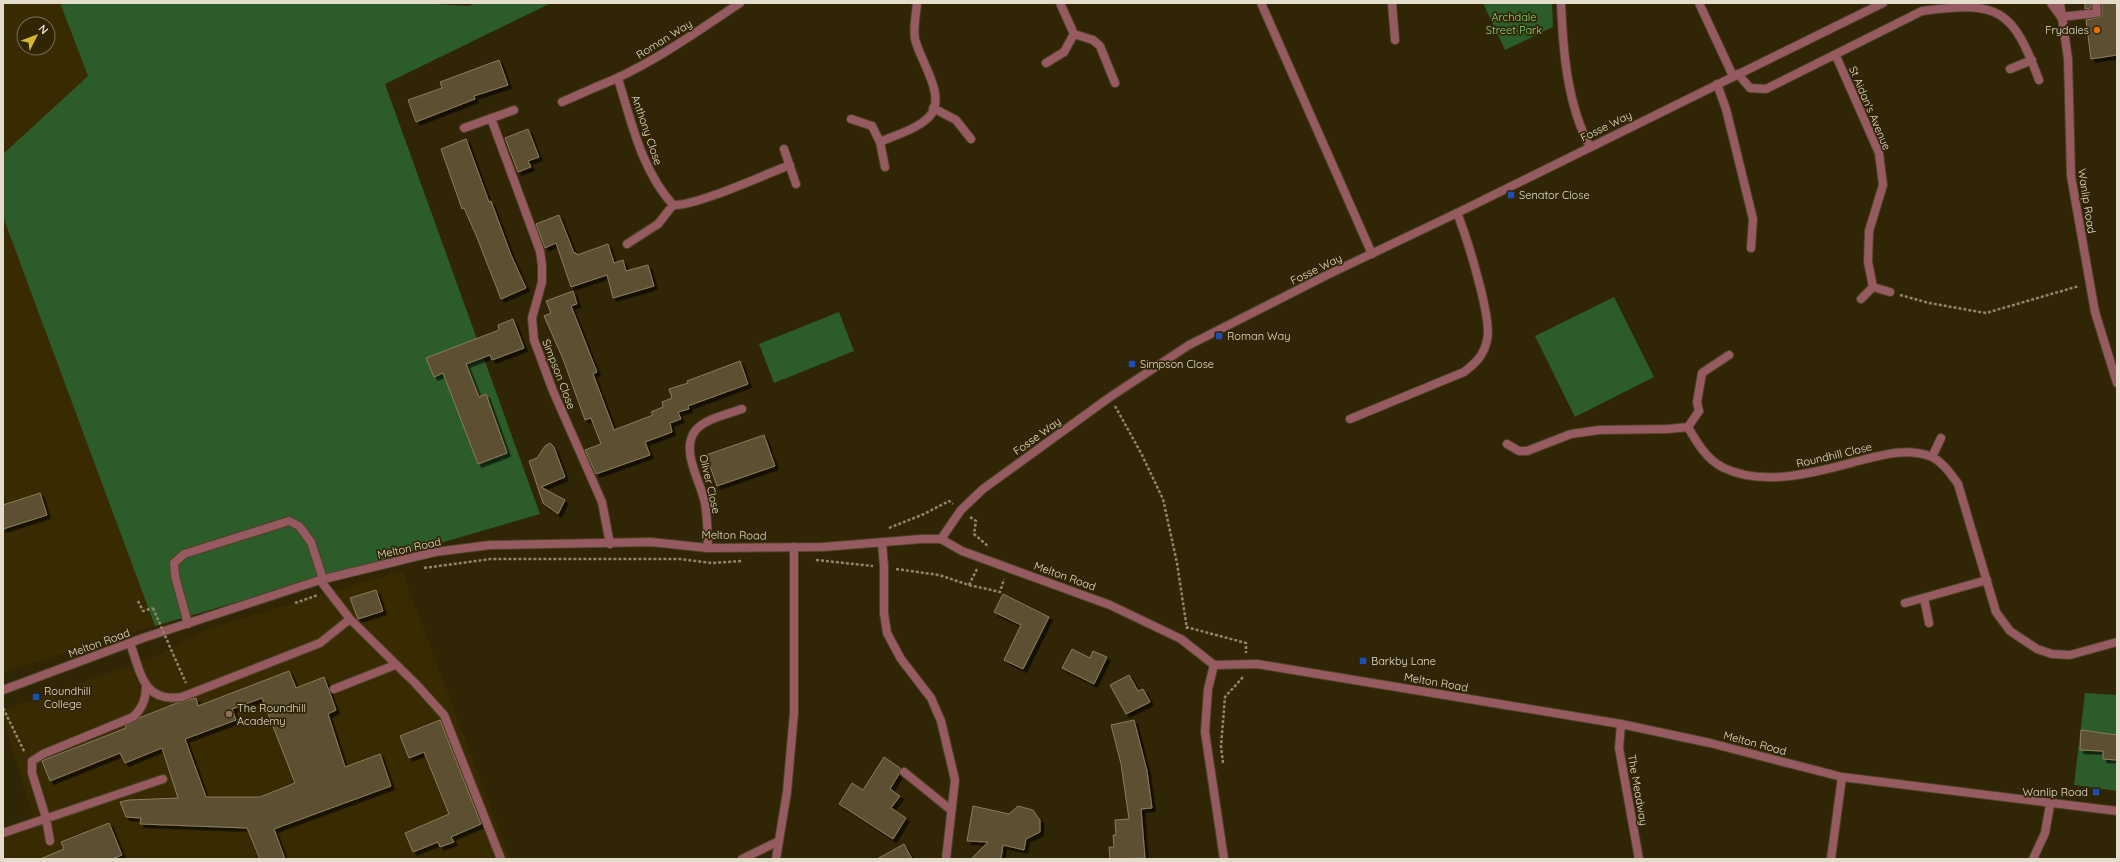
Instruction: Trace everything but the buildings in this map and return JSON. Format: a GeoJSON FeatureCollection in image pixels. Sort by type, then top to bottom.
{"type":"FeatureCollection","features":[{"type":"Feature","properties":{"kind":"street","name":"Roman Way"},"geometry":{"type":"LineString","coordinates":[[562,102],[618,79],[664,54],[740,3]]}},
{"type":"Feature","properties":{"kind":"street"},"geometry":{"type":"LineString","coordinates":[[880,142],[920,124],[930,116],[936,99],[933,84],[915,38],[914,25],[917,3]]}},
{"type":"Feature","properties":{"kind":"street"},"geometry":{"type":"LineString","coordinates":[[1060,3],[1074,34],[1093,40],[1100,46],[1115,83]]}},
{"type":"Feature","properties":{"kind":"street"},"geometry":{"type":"LineString","coordinates":[[1261,3],[1372,254]]}},
{"type":"Feature","properties":{"kind":"street"},"geometry":{"type":"LineString","coordinates":[[1392,3],[1395,40]]}},
{"type":"Feature","properties":{"kind":"street"},"geometry":{"type":"LineString","coordinates":[[1561,3],[1562,33],[1569,81],[1580,128],[1590,147]]}},
{"type":"Feature","properties":{"kind":"street"},"geometry":{"type":"LineString","coordinates":[[1699,3],[1736,75],[1750,88],[1766,89],[1836,56],[1922,11],[1946,6],[1970,5],[1990,6],[2004,14],[2021,35],[2039,80]]}},
{"type":"Feature","properties":{"kind":"street","name":"Fosse Way"},"geometry":{"type":"LineString","coordinates":[[941,539],[961,510],[983,489],[1110,397],[1189,345],[1327,275],[1457,213],[1883,3]]}},
{"type":"Feature","properties":{"kind":"street","name":"Wanlip Road"},"geometry":{"type":"LineString","coordinates":[[2051,3],[2061,17]]}},
{"type":"Feature","properties":{"kind":"street","name":"Wanlip Road"},"geometry":{"type":"LineString","coordinates":[[2060,3],[2068,59],[2071,176],[2095,312],[2117,383]]}},
{"type":"Feature","properties":{"kind":"street"},"geometry":{"type":"LineString","coordinates":[[2061,17],[2098,13],[2096,3]]}},
{"type":"Feature","properties":{"kind":"street"},"geometry":{"type":"LineString","coordinates":[[1046,62],[1064,52],[1074,34]]}},
{"type":"Feature","properties":{"kind":"street","name":"St Aidan's Avenue"},"geometry":{"type":"LineString","coordinates":[[1836,56],[1879,153],[1883,185],[1869,231],[1868,262],[1873,287]]}},
{"type":"Feature","properties":{"kind":"street"},"geometry":{"type":"LineString","coordinates":[[2010,69],[2032,60]]}},
{"type":"Feature","properties":{"kind":"street","name":"Anthony Close"},"geometry":{"type":"LineString","coordinates":[[618,79],[641,154],[650,174],[660,190],[673,204]]}},
{"type":"Feature","properties":{"kind":"street"},"geometry":{"type":"LineString","coordinates":[[1717,84],[1726,109],[1753,219],[1751,248]]}},
{"type":"Feature","properties":{"kind":"street"},"geometry":{"type":"LineString","coordinates":[[933,108],[956,120],[971,139]]}},
{"type":"Feature","properties":{"kind":"street"},"geometry":{"type":"LineString","coordinates":[[464,128],[514,110]]}},
{"type":"Feature","properties":{"kind":"street","name":"Simpson Close"},"geometry":{"type":"LineString","coordinates":[[491,118],[541,258],[542,282],[532,318],[534,340],[564,417],[598,492],[606,520],[610,544]]}},
{"type":"Feature","properties":{"kind":"street"},"geometry":{"type":"LineString","coordinates":[[851,119],[872,126],[880,142],[885,167]]}},
{"type":"Feature","properties":{"kind":"street"},"geometry":{"type":"LineString","coordinates":[[784,149],[796,184]]}},
{"type":"Feature","properties":{"kind":"street"},"geometry":{"type":"LineString","coordinates":[[627,244],[658,224],[673,204],[680,206],[696,201],[790,165]]}},
{"type":"Feature","properties":{"kind":"street"},"geometry":{"type":"LineString","coordinates":[[1350,419],[1464,372],[1475,364],[1483,353],[1488,339],[1488,320],[1464,229],[1457,213]]}},
{"type":"Feature","properties":{"kind":"street"},"geometry":{"type":"LineString","coordinates":[[1861,299],[1873,287],[1890,292]]}},
{"type":"Feature","properties":{"kind":"street"},"geometry":{"type":"LineString","coordinates":[[1507,444],[1519,451],[1527,451],[1571,434],[1599,430],[1668,429],[1688,427],[1699,411],[1697,402],[1702,373],[1729,354]]}},
{"type":"Feature","properties":{"kind":"street","name":"Oliver Close"},"geometry":{"type":"LineString","coordinates":[[708,548],[704,499],[693,463],[690,443],[695,431],[707,422],[742,409]]}},
{"type":"Feature","properties":{"kind":"street","name":"Roundhill Close"},"geometry":{"type":"LineString","coordinates":[[1688,427],[1700,448],[1723,468],[1739,473],[1779,478],[1809,474],[1886,454],[1908,451],[1932,457],[1946,468],[1958,484],[1996,612],[2010,631],[2037,649],[2052,654],[2070,655],[2117,642]]}},
{"type":"Feature","properties":{"kind":"street"},"geometry":{"type":"LineString","coordinates":[[1932,457],[1941,438]]}},
{"type":"Feature","properties":{"kind":"street"},"geometry":{"type":"LineString","coordinates":[[188,624],[175,576],[174,563],[184,554],[217,546],[276,524],[289,521],[299,526],[311,542],[322,580],[350,619],[444,714],[501,859]]}},
{"type":"Feature","properties":{"kind":"street","name":"Melton Road"},"geometry":{"type":"LineString","coordinates":[[3,690],[130,643],[322,580],[435,552],[490,545],[610,544],[651,542],[708,548],[806,547],[941,539],[962,551],[1110,605],[1181,639],[1214,665],[1257,664],[1621,724],[1710,743],[1842,777],[2050,804],[2117,811]]}},
{"type":"Feature","properties":{"kind":"street"},"geometry":{"type":"LineString","coordinates":[[882,543],[884,567],[884,612],[887,633],[900,659],[931,698],[941,721],[955,780],[946,859]]}},
{"type":"Feature","properties":{"kind":"street"},"geometry":{"type":"LineString","coordinates":[[776,859],[787,792],[794,713],[794,547]]}},
{"type":"Feature","properties":{"kind":"street"},"geometry":{"type":"LineString","coordinates":[[1905,603],[1987,580]]}},
{"type":"Feature","properties":{"kind":"street"},"geometry":{"type":"LineString","coordinates":[[1924,598],[1929,622]]}},
{"type":"Feature","properties":{"kind":"street"},"geometry":{"type":"LineString","coordinates":[[146,687],[160,696],[170,699],[182,697],[320,643],[350,619]]}},
{"type":"Feature","properties":{"kind":"street"},"geometry":{"type":"LineString","coordinates":[[50,841],[46,818],[32,773],[32,761],[43,754],[132,717],[139,712],[146,697],[146,687],[130,643]]}},
{"type":"Feature","properties":{"kind":"street"},"geometry":{"type":"LineString","coordinates":[[334,689],[395,665]]}},
{"type":"Feature","properties":{"kind":"street"},"geometry":{"type":"LineString","coordinates":[[1214,665],[1208,689],[1205,732],[1224,859]]}},
{"type":"Feature","properties":{"kind":"street","name":"The Meadway"},"geometry":{"type":"LineString","coordinates":[[1621,724],[1619,748],[1639,859]]}},
{"type":"Feature","properties":{"kind":"street"},"geometry":{"type":"LineString","coordinates":[[904,772],[951,810]]}},
{"type":"Feature","properties":{"kind":"street"},"geometry":{"type":"LineString","coordinates":[[1831,859],[1842,777]]}},
{"type":"Feature","properties":{"kind":"street"},"geometry":{"type":"LineString","coordinates":[[3,833],[163,779]]}},
{"type":"Feature","properties":{"kind":"street"},"geometry":{"type":"LineString","coordinates":[[2033,859],[2045,833],[2050,804]]}},
{"type":"Feature","properties":{"kind":"street"},"geometry":{"type":"LineString","coordinates":[[742,859],[779,841]]}},
{"type":"Feature","properties":{"kind":"path"},"geometry":{"type":"LineString","coordinates":[[1890,292],[1928,303],[1986,313],[2089,283]]}},
{"type":"Feature","properties":{"kind":"path"},"geometry":{"type":"LineString","coordinates":[[1110,397],[1141,453],[1163,499],[1177,563],[1186,627],[1190,632]]}},
{"type":"Feature","properties":{"kind":"path"},"geometry":{"type":"LineString","coordinates":[[884,529],[924,514],[949,501]]}},
{"type":"Feature","properties":{"kind":"path"},"geometry":{"type":"LineString","coordinates":[[974,534],[989,547],[996,550]]}},
{"type":"Feature","properties":{"kind":"path"},"geometry":{"type":"LineString","coordinates":[[806,547],[806,560],[884,567],[939,575],[970,585],[1000,592],[1008,568]]}},
{"type":"Feature","properties":{"kind":"path"},"geometry":{"type":"LineString","coordinates":[[970,585],[982,558],[989,547]]}},
{"type":"Feature","properties":{"kind":"path"},"geometry":{"type":"LineString","coordinates":[[416,569],[491,559],[680,559],[712,563],[744,561]]}},
{"type":"Feature","properties":{"kind":"path"},"geometry":{"type":"LineString","coordinates":[[294,603],[329,591]]}},
{"type":"Feature","properties":{"kind":"path"},"geometry":{"type":"LineString","coordinates":[[138,601],[143,611],[153,608],[180,669]]}},
{"type":"Feature","properties":{"kind":"path"},"geometry":{"type":"LineString","coordinates":[[1186,627],[1246,643],[1245,660]]}},
{"type":"Feature","properties":{"kind":"path"},"geometry":{"type":"LineString","coordinates":[[162,641],[170,638]]}},
{"type":"Feature","properties":{"kind":"path"},"geometry":{"type":"LineString","coordinates":[[1224,768],[1221,746],[1225,697],[1245,675]]}},
{"type":"Feature","properties":{"kind":"path"},"geometry":{"type":"LineString","coordinates":[[3,708],[23,751],[32,761]]}},
{"type":"Feature","properties":{"kind":"shaded area"},"geometry":{"type":"Polygon","coordinates":[[[3,3],[60,3],[88,76],[3,154],[3,3]]]}},
{"type":"Feature","properties":{"kind":"shaded area"},"geometry":{"type":"Polygon","coordinates":[[[3,217],[155,626],[3,672],[3,217]]]}},
{"type":"Feature","properties":{"kind":"shaded area","name":"The Roundhill Academy"},"geometry":{"type":"Polygon","coordinates":[[[402,571],[510,859],[3,859],[3,831],[33,817],[3,718],[3,710],[153,657],[207,629],[402,571]]]}},
{"type":"Feature","properties":{"kind":"green space"},"geometry":{"type":"Polygon","coordinates":[[[60,3],[421,3],[469,6],[476,3],[551,3],[385,84],[540,514],[155,626],[3,217],[3,154],[88,76],[60,3]]]}},
{"type":"Feature","properties":{"kind":"green space","name":"Archdale Street Park"},"geometry":{"type":"Polygon","coordinates":[[[1483,3],[1552,3],[1553,27],[1505,50],[1483,3]]]}},
{"type":"Feature","properties":{"kind":"green space"},"geometry":{"type":"Polygon","coordinates":[[[1614,297],[1654,377],[1575,417],[1535,336],[1614,297]]]}},
{"type":"Feature","properties":{"kind":"green space"},"geometry":{"type":"Polygon","coordinates":[[[839,312],[854,351],[774,383],[759,344],[839,312]]]}},
{"type":"Feature","properties":{"kind":"green space"},"geometry":{"type":"Polygon","coordinates":[[[2085,693],[2117,695],[2117,791],[2074,785],[2085,693]]]}},
{"type":"Feature","properties":{"kind":"place","name":"Frydales"},"geometry":{"type":"Point","coordinates":[2097,30]}},
{"type":"Feature","properties":{"kind":"place","name":"Senator Close"},"geometry":{"type":"Point","coordinates":[1511,195]}},
{"type":"Feature","properties":{"kind":"place","name":"Roman Way"},"geometry":{"type":"Point","coordinates":[1219,336]}},
{"type":"Feature","properties":{"kind":"place","name":"Simpson Close"},"geometry":{"type":"Point","coordinates":[1132,364]}},
{"type":"Feature","properties":{"kind":"place","name":"Barkby Lane"},"geometry":{"type":"Point","coordinates":[1363,661]}},
{"type":"Feature","properties":{"kind":"place","name":"Roundhill College"},"geometry":{"type":"Point","coordinates":[36,697]}},
{"type":"Feature","properties":{"kind":"place","name":"The Roundhill Academy"},"geometry":{"type":"Point","coordinates":[229,714]}},
{"type":"Feature","properties":{"kind":"place","name":"Wanlip Road"},"geometry":{"type":"Point","coordinates":[2096,792]}}]}
